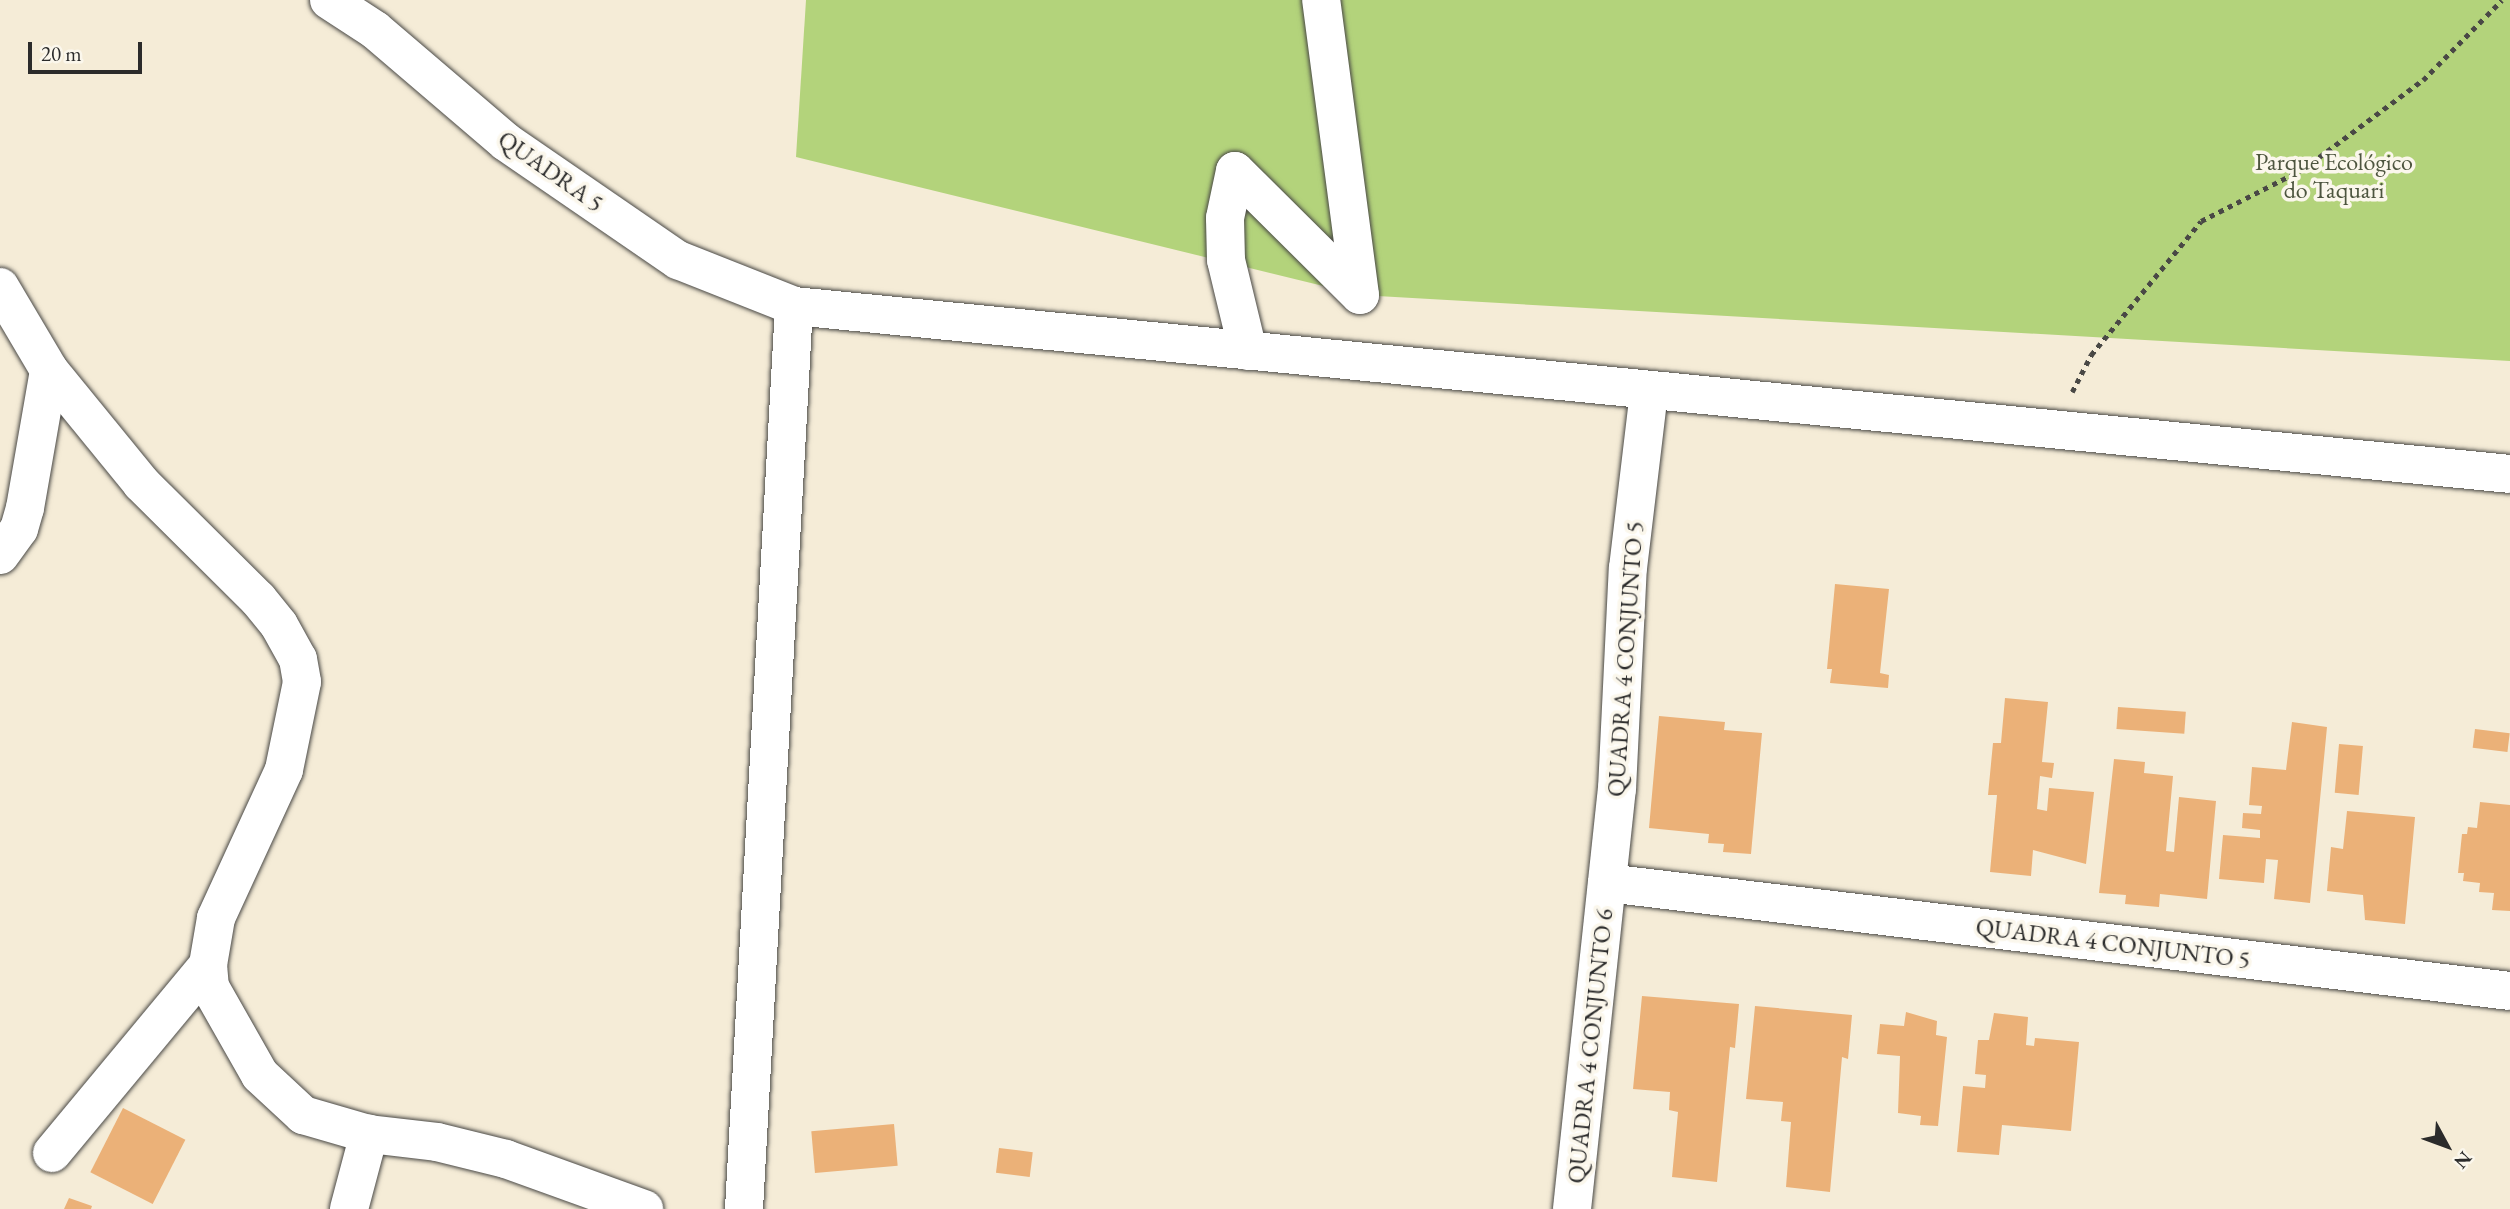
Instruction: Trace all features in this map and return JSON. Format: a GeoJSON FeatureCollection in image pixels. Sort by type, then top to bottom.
{"type":"FeatureCollection","features":[{"type":"Feature","properties":{"kind":"street","name":"QUADRA 5"},"geometry":{"type":"LineString","coordinates":[[329,0],[375,30],[506,142],[678,260],[794,306],[1649,391]]}},
{"type":"Feature","properties":{"kind":"street"},"geometry":{"type":"LineString","coordinates":[[1248,351],[1226,260],[1225,218],[1235,172],[1360,295],[1321,0]]}},
{"type":"Feature","properties":{"kind":"street"},"geometry":{"type":"LineString","coordinates":[[0,287],[49,370],[141,483],[258,599],[279,625],[298,659],[302,682],[284,770],[216,918],[208,965],[210,987],[237,1039],[280,1096],[303,1115],[369,1134],[437,1142],[506,1158],[644,1209]]}},
{"type":"Feature","properties":{"kind":"street"},"geometry":{"type":"LineString","coordinates":[[744,1209],[794,306]]}},
{"type":"Feature","properties":{"kind":"street"},"geometry":{"type":"LineString","coordinates":[[0,555],[19,530],[25,508],[49,370]]}},
{"type":"Feature","properties":{"kind":"street"},"geometry":{"type":"LineString","coordinates":[[1649,391],[2510,474]]}},
{"type":"Feature","properties":{"kind":"street","name":"QUADRA 4 CONJUNTO 5"},"geometry":{"type":"LineString","coordinates":[[1649,391],[1628,568],[1607,883],[2510,991]]}},
{"type":"Feature","properties":{"kind":"street","name":"QUADRA 4 CONJUNTO 6"},"geometry":{"type":"LineString","coordinates":[[1572,1209],[1607,883]]}},
{"type":"Feature","properties":{"kind":"street"},"geometry":{"type":"LineString","coordinates":[[52,1153],[208,965]]}},
{"type":"Feature","properties":{"kind":"street"},"geometry":{"type":"LineString","coordinates":[[349,1209],[369,1134]]}},
{"type":"Feature","properties":{"kind":"path"},"geometry":{"type":"LineString","coordinates":[[2053,430],[2091,355],[2201,222],[2303,169],[2423,80],[2502,0]]}},
{"type":"Feature","properties":{"kind":"green space","name":"Parque Ecológico do Taquari"},"geometry":{"type":"Polygon","coordinates":[[[806,0],[2510,0],[2510,361],[1360,295],[796,157],[806,0]]]}},
{"type":"Feature","properties":{"kind":"building"},"geometry":{"type":"Polygon","coordinates":[[[1835,584],[1889,589],[1880,673],[1889,675],[1888,688],[1830,683],[1832,669],[1827,669],[1835,584]]]}},
{"type":"Feature","properties":{"kind":"building"},"geometry":{"type":"Polygon","coordinates":[[[2005,698],[2048,702],[2042,762],[2054,763],[2052,778],[2040,776],[2037,809],[2047,811],[2049,788],[2094,792],[2086,864],[2033,850],[2031,876],[1990,872],[1997,795],[1988,795],[1993,743],[2001,743],[2005,698]]]}},
{"type":"Feature","properties":{"kind":"building"},"geometry":{"type":"Polygon","coordinates":[[[2118,707],[2186,712],[2184,734],[2116,729],[2118,707]]]}},
{"type":"Feature","properties":{"kind":"building"},"geometry":{"type":"Polygon","coordinates":[[[1659,716],[1725,722],[1724,730],[1762,733],[1751,854],[1723,852],[1724,844],[1708,843],[1709,834],[1649,828],[1659,716]]]}},
{"type":"Feature","properties":{"kind":"building"},"geometry":{"type":"Polygon","coordinates":[[[2292,722],[2327,727],[2310,903],[2274,899],[2278,860],[2266,859],[2264,883],[2219,879],[2223,835],[2260,838],[2260,830],[2242,828],[2243,813],[2261,814],[2262,806],[2249,805],[2252,767],[2286,770],[2292,722]]]}},
{"type":"Feature","properties":{"kind":"building"},"geometry":{"type":"Polygon","coordinates":[[[2475,729],[2510,733],[2507,752],[2473,748],[2475,729]]]}},
{"type":"Feature","properties":{"kind":"building"},"geometry":{"type":"Polygon","coordinates":[[[2339,744],[2363,746],[2359,795],[2335,793],[2339,744]]]}},
{"type":"Feature","properties":{"kind":"building"},"geometry":{"type":"Polygon","coordinates":[[[2114,759],[2145,762],[2144,773],[2173,776],[2166,851],[2174,852],[2179,797],[2216,801],[2207,899],[2160,894],[2159,907],[2125,904],[2126,895],[2099,893],[2114,759]]]}},
{"type":"Feature","properties":{"kind":"building"},"geometry":{"type":"Polygon","coordinates":[[[2480,802],[2510,805],[2510,911],[2492,910],[2494,893],[2479,892],[2480,883],[2463,881],[2464,873],[2458,873],[2462,834],[2467,834],[2468,827],[2477,828],[2480,802]]]}},
{"type":"Feature","properties":{"kind":"building"},"geometry":{"type":"Polygon","coordinates":[[[2347,811],[2415,817],[2405,924],[2365,920],[2363,895],[2327,891],[2331,847],[2343,849],[2347,811]]]}},
{"type":"Feature","properties":{"kind":"building"},"geometry":{"type":"Polygon","coordinates":[[[1642,996],[1739,1004],[1735,1048],[1730,1047],[1717,1182],[1672,1177],[1678,1112],[1669,1110],[1670,1092],[1633,1089],[1642,996]]]}},
{"type":"Feature","properties":{"kind":"building"},"geometry":{"type":"Polygon","coordinates":[[[1755,1006],[1852,1015],[1848,1059],[1842,1057],[1830,1192],[1786,1187],[1791,1122],[1781,1121],[1783,1102],[1746,1099],[1755,1006]]]}},
{"type":"Feature","properties":{"kind":"building"},"geometry":{"type":"Polygon","coordinates":[[[1906,1012],[1937,1021],[1936,1035],[1947,1037],[1938,1126],[1920,1125],[1921,1116],[1898,1113],[1900,1056],[1877,1054],[1880,1024],[1904,1026],[1906,1012]]]}},
{"type":"Feature","properties":{"kind":"building"},"geometry":{"type":"Polygon","coordinates":[[[1994,1013],[2028,1017],[2026,1045],[2034,1046],[2035,1038],[2079,1042],[2071,1131],[2002,1125],[1999,1155],[1957,1152],[1963,1086],[1985,1088],[1986,1075],[1975,1074],[1978,1040],[1989,1040],[1994,1013]]]}},
{"type":"Feature","properties":{"kind":"building"},"geometry":{"type":"Polygon","coordinates":[[[123,1108],[185,1140],[153,1204],[90,1172],[123,1108]]]}},
{"type":"Feature","properties":{"kind":"building"},"geometry":{"type":"Polygon","coordinates":[[[894,1124],[898,1166],[815,1173],[811,1131],[894,1124]]]}},
{"type":"Feature","properties":{"kind":"building"},"geometry":{"type":"Polygon","coordinates":[[[999,1148],[1033,1152],[1030,1177],[996,1173],[999,1148]]]}},
{"type":"Feature","properties":{"kind":"building"},"geometry":{"type":"Polygon","coordinates":[[[69,1198],[92,1206],[91,1209],[64,1209],[69,1198]]]}}]}
